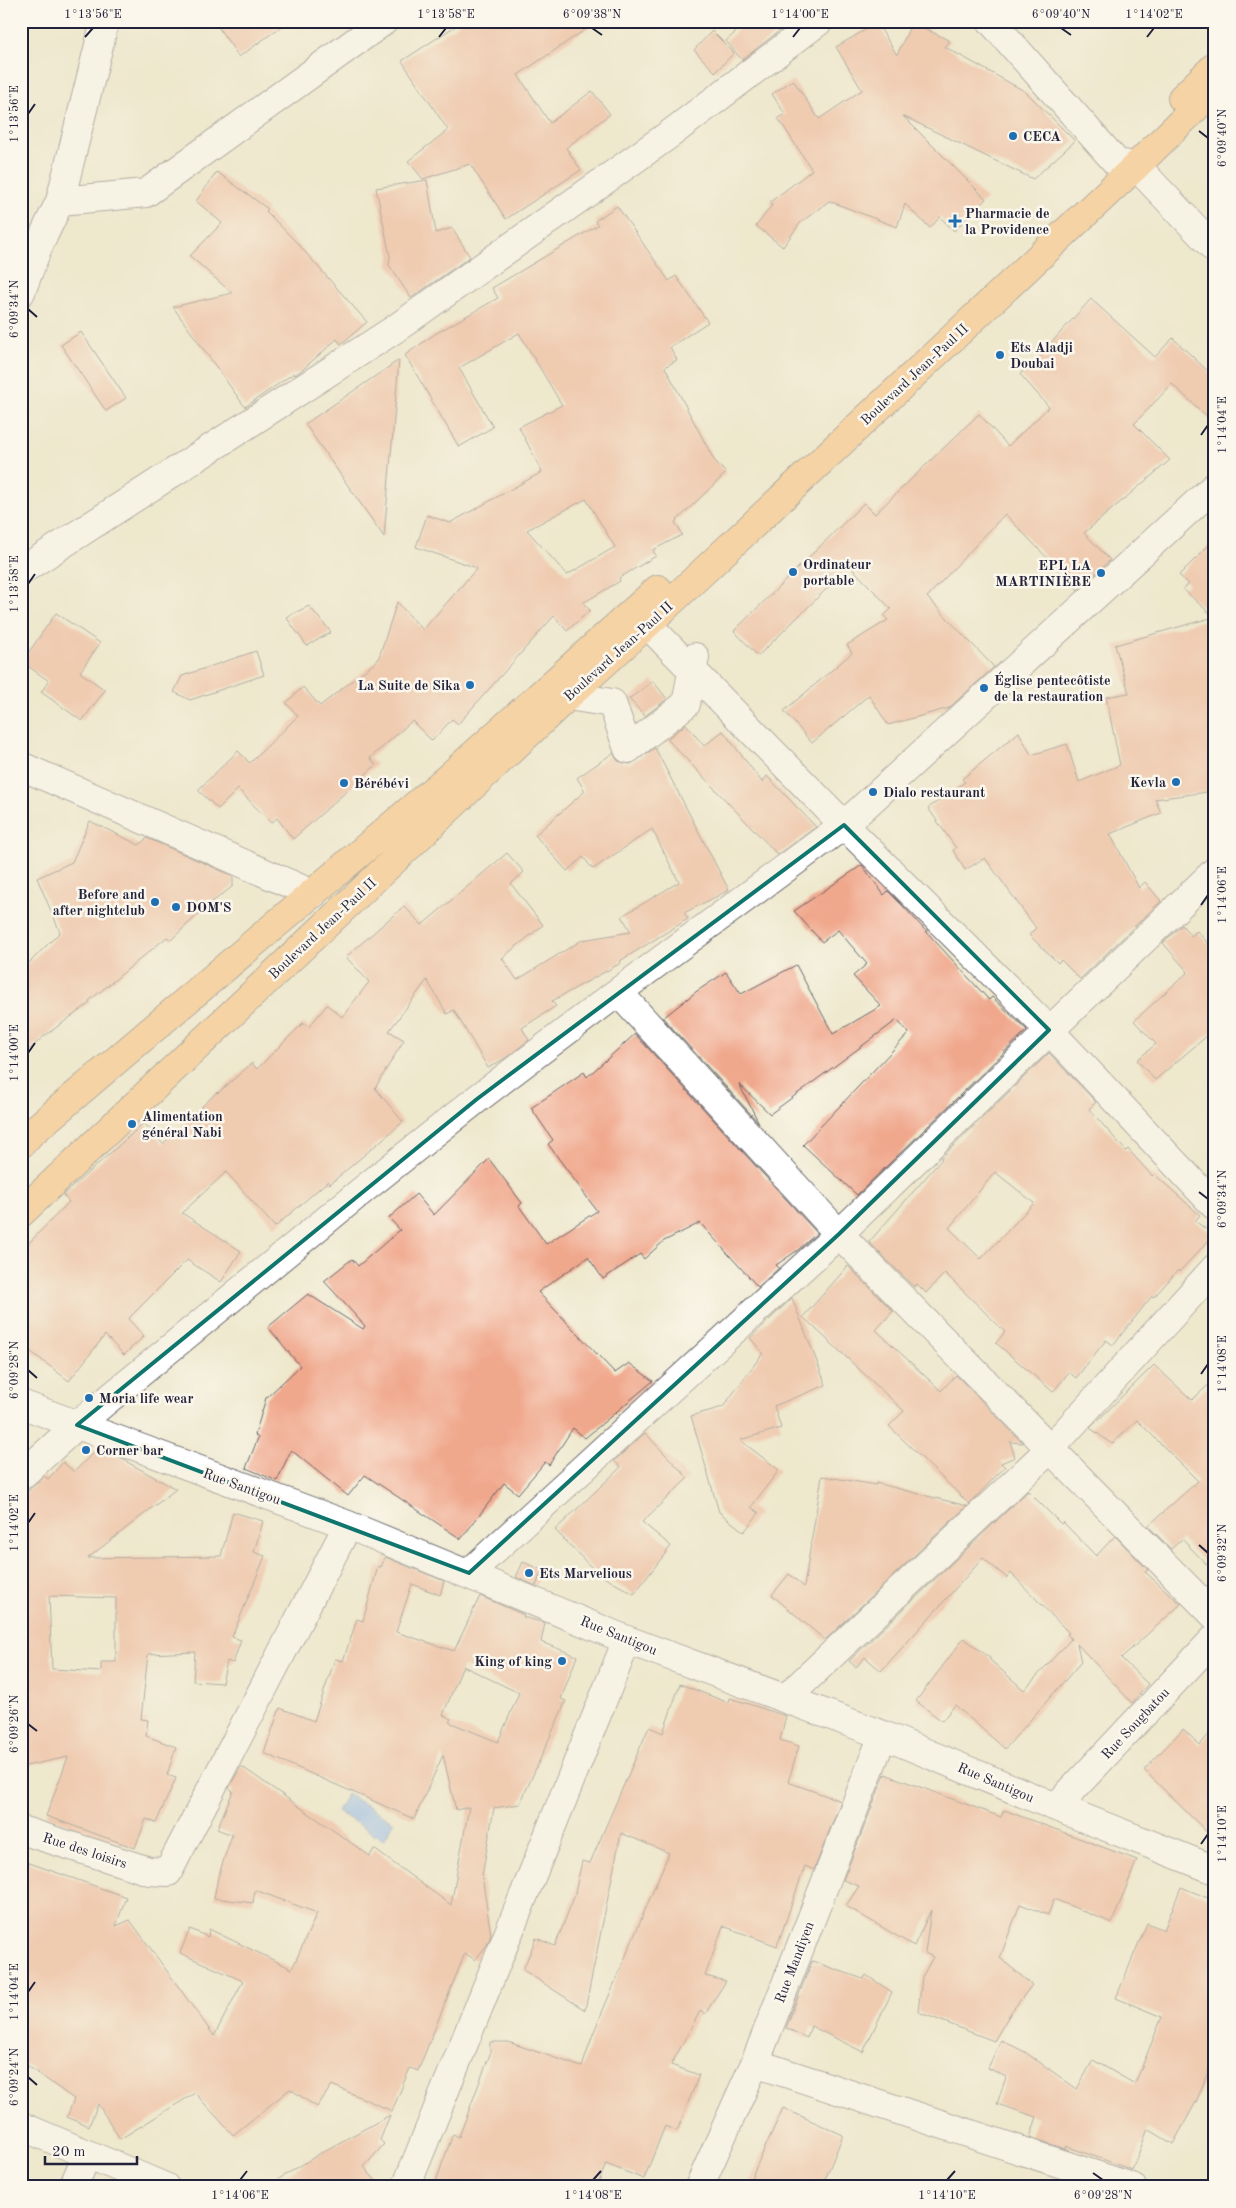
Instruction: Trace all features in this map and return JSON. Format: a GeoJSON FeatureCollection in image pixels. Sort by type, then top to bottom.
{"type":"FeatureCollection","features":[{"type":"Feature","properties":{"kind":"main road","name":"Boulevard Jean-Paul II"},"geometry":{"type":"LineString","coordinates":[[21,1213],[568,696],[645,627],[1126,165],[1215,66]]}},
{"type":"Feature","properties":{"kind":"main road","name":"Boulevard Jean-Paul II"},"geometry":{"type":"LineString","coordinates":[[25,1133],[312,894],[450,776],[656,591],[863,396],[1215,89]]}},
{"type":"Feature","properties":{"kind":"street"},"geometry":{"type":"LineString","coordinates":[[21,292],[38,247],[60,201],[105,21]]}},
{"type":"Feature","properties":{"kind":"street"},"geometry":{"type":"LineString","coordinates":[[60,201],[146,193],[384,21]]}},
{"type":"Feature","properties":{"kind":"street"},"geometry":{"type":"LineString","coordinates":[[21,571],[395,329],[670,134],[819,21]]}},
{"type":"Feature","properties":{"kind":"street"},"geometry":{"type":"LineString","coordinates":[[991,21],[1126,165],[1215,249]]}},
{"type":"Feature","properties":{"kind":"street"},"geometry":{"type":"LineString","coordinates":[[21,1476],[77,1425],[364,1189],[618,992],[844,825],[1215,486]]}},
{"type":"Feature","properties":{"kind":"street"},"geometry":{"type":"LineString","coordinates":[[568,696],[612,703],[628,750],[686,704],[696,650],[645,627]]}},
{"type":"Feature","properties":{"kind":"street"},"geometry":{"type":"LineString","coordinates":[[645,627],[1049,1030],[1215,1206]]}},
{"type":"Feature","properties":{"kind":"street"},"geometry":{"type":"LineString","coordinates":[[21,766],[312,894]]}},
{"type":"Feature","properties":{"kind":"street"},"geometry":{"type":"LineString","coordinates":[[469,1573],[839,1234],[1215,871]]}},
{"type":"Feature","properties":{"kind":"street"},"geometry":{"type":"LineString","coordinates":[[618,992],[839,1234],[1215,1616]]}},
{"type":"Feature","properties":{"kind":"street"},"geometry":{"type":"LineString","coordinates":[[786,1698],[1050,1449],[1215,1268]]}},
{"type":"Feature","properties":{"kind":"street","name":"Rue Santigou"},"geometry":{"type":"LineString","coordinates":[[21,1404],[348,1525],[469,1573],[627,1640],[882,1735],[1056,1808],[1215,1870]]}},
{"type":"Feature","properties":{"kind":"street","name":"Rue des loisirs"},"geometry":{"type":"LineString","coordinates":[[21,1830],[149,1871],[168,1872],[348,1525]]}},
{"type":"Feature","properties":{"kind":"street","name":"Rue Sougbatou"},"geometry":{"type":"LineString","coordinates":[[1056,1808],[1215,1638]]}},
{"type":"Feature","properties":{"kind":"street"},"geometry":{"type":"LineString","coordinates":[[406,2187],[627,1640]]}},
{"type":"Feature","properties":{"kind":"street","name":"Rue Mandiyen"},"geometry":{"type":"LineString","coordinates":[[699,2187],[755,2063],[882,1735]]}},
{"type":"Feature","properties":{"kind":"street"},"geometry":{"type":"LineString","coordinates":[[755,2063],[1132,2187]]}},
{"type":"Feature","properties":{"kind":"street"},"geometry":{"type":"LineString","coordinates":[[21,2126],[165,2187]]}},
{"type":"Feature","properties":{"kind":"street"},"geometry":{"type":"LineString","coordinates":[[73,2187],[87,2155]]}},
{"type":"Feature","properties":{"kind":"highlighted area"},"geometry":{"type":"Polygon","coordinates":[[[844,825],[1049,1030],[839,1234],[469,1573],[77,1425],[477,1099],[844,825]]]}},
{"type":"Feature","properties":{"kind":"water"},"geometry":{"type":"Polygon","coordinates":[[[347,1794],[394,1822],[384,1840],[337,1811],[347,1794]]]}},
{"type":"Feature","properties":{"kind":"building"},"geometry":{"type":"Polygon","coordinates":[[[214,21],[289,21],[239,57],[214,21]]]}},
{"type":"Feature","properties":{"kind":"building"},"geometry":{"type":"Polygon","coordinates":[[[463,21],[598,21],[518,75],[550,123],[592,91],[610,114],[566,148],[581,170],[506,219],[470,164],[423,179],[408,161],[448,130],[402,61],[463,21]]]}},
{"type":"Feature","properties":{"kind":"building"},"geometry":{"type":"Polygon","coordinates":[[[748,21],[792,21],[742,60],[726,41],[748,21]]]}},
{"type":"Feature","properties":{"kind":"building"},"geometry":{"type":"Polygon","coordinates":[[[912,22],[950,41],[945,47],[1026,92],[1075,141],[1033,179],[903,116],[986,199],[954,231],[940,217],[930,228],[905,204],[897,227],[829,201],[800,223],[783,247],[756,226],[772,205],[770,202],[812,170],[778,118],[785,114],[772,94],[793,80],[819,119],[862,90],[836,47],[877,23],[897,55],[912,22]]]}},
{"type":"Feature","properties":{"kind":"building"},"geometry":{"type":"Polygon","coordinates":[[[712,31],[734,53],[715,72],[694,50],[712,31]]]}},
{"type":"Feature","properties":{"kind":"building"},"geometry":{"type":"Polygon","coordinates":[[[217,172],[268,209],[266,211],[367,322],[341,344],[337,339],[302,370],[295,375],[294,373],[245,407],[173,307],[232,293],[190,256],[222,223],[196,201],[217,172]]]}},
{"type":"Feature","properties":{"kind":"building"},"geometry":{"type":"Polygon","coordinates":[[[427,180],[436,233],[452,228],[470,257],[411,298],[389,265],[390,256],[376,188],[427,180]]]}},
{"type":"Feature","properties":{"kind":"building"},"geometry":{"type":"Polygon","coordinates":[[[617,206],[669,281],[676,276],[708,322],[670,347],[677,360],[665,367],[714,460],[726,473],[675,522],[682,535],[653,550],[656,556],[619,578],[620,581],[583,603],[590,610],[567,631],[554,616],[458,724],[452,719],[432,741],[412,721],[370,758],[376,765],[293,839],[277,818],[271,823],[238,789],[218,809],[198,790],[238,751],[250,763],[298,716],[286,703],[303,687],[320,706],[378,660],[397,602],[423,630],[477,568],[416,547],[427,515],[450,523],[542,472],[519,427],[562,405],[519,333],[459,368],[493,427],[459,447],[405,355],[435,334],[498,298],[492,288],[598,225],[595,221],[617,206]],[[586,499],[527,530],[567,575],[615,547],[586,499]]]}},
{"type":"Feature","properties":{"kind":"building"},"geometry":{"type":"Polygon","coordinates":[[[1091,299],[1155,357],[1173,338],[1215,378],[1215,424],[1172,384],[1134,424],[1170,460],[1084,533],[1110,560],[1078,590],[1005,514],[927,597],[994,667],[949,708],[888,725],[869,695],[812,743],[784,711],[852,653],[847,645],[888,620],[884,616],[891,609],[850,566],[758,656],[734,631],[864,503],[875,514],[979,414],[1008,446],[1049,407],[1020,374],[1052,346],[1050,344],[1091,299]]]}},
{"type":"Feature","properties":{"kind":"building"},"geometry":{"type":"Polygon","coordinates":[[[81,332],[126,398],[106,411],[61,345],[81,332]]]}},
{"type":"Feature","properties":{"kind":"building"},"geometry":{"type":"Polygon","coordinates":[[[399,360],[384,537],[305,424],[399,360]]]}},
{"type":"Feature","properties":{"kind":"building"},"geometry":{"type":"Polygon","coordinates":[[[1215,539],[1215,791],[1155,799],[1161,813],[1110,834],[1139,888],[1145,882],[1161,901],[1080,979],[1061,960],[1058,963],[1029,935],[1036,928],[985,858],[965,870],[953,850],[956,848],[928,808],[965,782],[962,779],[1019,732],[1031,755],[1067,744],[1079,782],[1120,765],[1106,697],[1129,693],[1115,645],[1214,617],[1183,589],[1189,584],[1179,575],[1215,539]]]}},
{"type":"Feature","properties":{"kind":"building"},"geometry":{"type":"Polygon","coordinates":[[[309,606],[331,632],[307,646],[286,617],[309,606]]]}},
{"type":"Feature","properties":{"kind":"building"},"geometry":{"type":"Polygon","coordinates":[[[56,613],[100,643],[80,672],[105,690],[82,721],[41,692],[49,681],[22,662],[56,613]]]}},
{"type":"Feature","properties":{"kind":"building"},"geometry":{"type":"Polygon","coordinates":[[[256,651],[264,675],[190,700],[174,692],[182,676],[256,651]]]}},
{"type":"Feature","properties":{"kind":"building"},"geometry":{"type":"Polygon","coordinates":[[[653,681],[667,699],[645,716],[629,699],[653,681]]]}},
{"type":"Feature","properties":{"kind":"building"},"geometry":{"type":"Polygon","coordinates":[[[686,724],[704,746],[723,731],[762,782],[767,776],[816,827],[778,855],[667,739],[686,724]]]}},
{"type":"Feature","properties":{"kind":"building"},"geometry":{"type":"Polygon","coordinates":[[[655,748],[729,890],[684,913],[688,919],[620,961],[621,963],[552,1001],[556,1006],[522,1028],[529,1040],[507,1057],[488,1068],[454,1010],[447,1014],[427,980],[389,1031],[404,1040],[375,1088],[403,1122],[330,1184],[328,1181],[275,1227],[226,1172],[182,1213],[241,1251],[221,1282],[187,1260],[128,1319],[144,1336],[124,1355],[105,1335],[69,1381],[21,1344],[21,1251],[69,1202],[63,1195],[144,1123],[163,1144],[217,1092],[252,1063],[257,1069],[303,1023],[308,1028],[327,1005],[342,1017],[369,982],[346,957],[404,906],[422,925],[507,853],[524,872],[511,884],[543,925],[502,958],[517,980],[582,940],[631,932],[622,916],[679,882],[652,829],[593,869],[583,857],[567,871],[535,835],[585,791],[577,778],[613,753],[618,761],[630,764],[655,748]]]}},
{"type":"Feature","properties":{"kind":"building"},"geometry":{"type":"Polygon","coordinates":[[[90,821],[139,845],[147,838],[233,876],[233,886],[207,906],[171,940],[167,937],[89,1001],[90,1003],[43,1037],[21,1057],[21,971],[60,932],[37,878],[72,862],[90,821]]]}},
{"type":"Feature","properties":{"kind":"building"},"geometry":{"type":"Polygon","coordinates":[[[862,865],[884,895],[888,891],[902,905],[989,1000],[992,997],[1027,1030],[857,1195],[803,1145],[909,1033],[897,1020],[770,1114],[739,1084],[759,1123],[663,1018],[697,991],[726,972],[741,994],[796,965],[833,1034],[881,1006],[853,976],[867,964],[838,930],[822,942],[794,911],[862,865]]]}},
{"type":"Feature","properties":{"kind":"building"},"geometry":{"type":"Polygon","coordinates":[[[1182,925],[1191,936],[1197,931],[1213,949],[1215,947],[1215,1029],[1155,1080],[1137,1060],[1156,1044],[1134,1021],[1188,972],[1163,943],[1182,925]]]}},
{"type":"Feature","properties":{"kind":"building"},"geometry":{"type":"Polygon","coordinates":[[[635,1034],[817,1233],[798,1250],[776,1265],[779,1268],[758,1287],[700,1223],[664,1241],[644,1259],[640,1254],[603,1279],[588,1257],[538,1292],[615,1373],[629,1363],[653,1381],[585,1438],[573,1428],[549,1465],[545,1462],[518,1494],[504,1483],[461,1539],[365,1475],[348,1496],[291,1450],[277,1481],[246,1468],[258,1438],[255,1435],[266,1398],[300,1366],[268,1327],[308,1294],[363,1329],[365,1326],[324,1281],[352,1259],[358,1266],[400,1230],[389,1218],[416,1194],[434,1215],[489,1159],[522,1203],[519,1206],[546,1244],[597,1211],[548,1144],[553,1140],[531,1108],[584,1072],[587,1077],[635,1034]]]}},
{"type":"Feature","properties":{"kind":"building"},"geometry":{"type":"Polygon","coordinates":[[[1049,1053],[1096,1102],[1089,1109],[1126,1151],[1128,1149],[1152,1176],[1154,1174],[1200,1215],[1195,1221],[1214,1235],[1179,1272],[1178,1270],[1154,1297],[1152,1296],[1113,1345],[1106,1340],[1076,1378],[1069,1372],[1053,1392],[996,1343],[1005,1332],[945,1273],[926,1293],[917,1284],[914,1287],[869,1242],[941,1158],[1049,1053]],[[995,1172],[949,1228],[981,1259],[1034,1203],[995,1172]]]}},
{"type":"Feature","properties":{"kind":"building"},"geometry":{"type":"Polygon","coordinates":[[[848,1266],[893,1311],[876,1330],[941,1391],[956,1375],[1023,1443],[1010,1442],[1015,1457],[1001,1463],[1005,1467],[969,1504],[889,1426],[904,1411],[803,1317],[848,1266]]]}},
{"type":"Feature","properties":{"kind":"building"},"geometry":{"type":"Polygon","coordinates":[[[792,1298],[826,1385],[774,1406],[781,1428],[740,1440],[779,1470],[751,1507],[759,1513],[744,1532],[719,1512],[691,1416],[723,1407],[763,1353],[750,1338],[792,1298]]]}},
{"type":"Feature","properties":{"kind":"building"},"geometry":{"type":"Polygon","coordinates":[[[1154,1365],[1192,1400],[1215,1379],[1215,1573],[1182,1539],[1171,1549],[1148,1526],[1198,1481],[1137,1420],[1112,1444],[1090,1428],[1154,1365]]]}},
{"type":"Feature","properties":{"kind":"building"},"geometry":{"type":"Polygon","coordinates":[[[645,1433],[688,1478],[642,1522],[671,1546],[634,1594],[598,1574],[555,1530],[621,1467],[614,1461],[645,1433]]]}},
{"type":"Feature","properties":{"kind":"building"},"geometry":{"type":"Polygon","coordinates":[[[97,1449],[128,1461],[176,1489],[88,1558],[221,1556],[233,1512],[263,1521],[254,1552],[265,1556],[232,1637],[241,1640],[233,1663],[227,1661],[222,1683],[193,1681],[195,1652],[148,1654],[141,1719],[148,1720],[146,1736],[176,1747],[167,1775],[176,1778],[156,1823],[146,1819],[135,1848],[46,1816],[68,1757],[21,1767],[21,1498],[44,1476],[48,1479],[63,1462],[74,1472],[97,1449]],[[49,1596],[52,1669],[101,1672],[101,1662],[116,1662],[116,1598],[49,1596]]]}},
{"type":"Feature","properties":{"kind":"building"},"geometry":{"type":"Polygon","coordinates":[[[822,1476],[876,1485],[876,1483],[967,1506],[825,1640],[772,1595],[789,1574],[804,1587],[822,1476]]]}},
{"type":"Feature","properties":{"kind":"building"},"geometry":{"type":"Polygon","coordinates":[[[1028,1491],[1061,1524],[1063,1522],[1096,1556],[1115,1536],[1148,1570],[1145,1572],[1181,1604],[1121,1658],[1148,1684],[1132,1703],[1077,1644],[1081,1662],[1005,1749],[955,1705],[942,1721],[916,1701],[964,1638],[990,1658],[1024,1690],[1071,1639],[1067,1634],[1069,1633],[1011,1573],[1007,1578],[983,1558],[881,1671],[865,1657],[856,1667],[849,1661],[1028,1491]]]}},
{"type":"Feature","properties":{"kind":"building"},"geometry":{"type":"Polygon","coordinates":[[[385,1557],[444,1581],[440,1595],[412,1584],[396,1632],[454,1651],[480,1596],[524,1615],[523,1617],[545,1623],[541,1642],[577,1656],[561,1699],[566,1701],[520,1804],[494,1808],[482,1876],[491,1935],[487,1945],[475,1960],[465,1953],[418,2071],[410,2068],[392,2111],[332,2085],[317,2107],[290,2089],[233,2135],[195,2093],[120,2139],[98,2104],[89,2126],[67,2117],[74,2099],[21,2061],[21,1860],[126,1897],[116,1926],[130,1920],[214,2036],[243,1981],[180,1953],[190,1929],[208,1937],[209,1929],[292,1969],[317,1913],[255,1890],[253,1903],[214,1898],[218,1877],[232,1835],[217,1829],[233,1791],[229,1788],[241,1766],[370,1856],[374,1849],[451,1905],[469,1807],[456,1810],[443,1755],[414,1819],[264,1753],[280,1708],[314,1721],[335,1659],[343,1661],[357,1619],[363,1621],[378,1566],[381,1567],[385,1557]],[[463,1666],[443,1715],[451,1719],[449,1722],[498,1742],[519,1693],[463,1666]]]}},
{"type":"Feature","properties":{"kind":"building"},"geometry":{"type":"Polygon","coordinates":[[[523,1562],[542,1570],[536,1586],[516,1577],[523,1562]]]}},
{"type":"Feature","properties":{"kind":"building"},"geometry":{"type":"Polygon","coordinates":[[[680,1684],[729,1703],[730,1698],[786,1716],[780,1740],[799,1746],[788,1782],[841,1801],[814,1870],[805,1866],[777,1946],[723,1926],[705,1976],[726,1981],[705,2014],[700,2011],[671,2065],[699,2075],[677,2131],[665,2126],[644,2179],[606,2164],[597,2187],[434,2187],[453,2134],[459,2137],[490,2054],[490,2042],[508,2042],[582,2067],[593,2034],[669,1853],[621,1833],[585,2010],[523,1970],[536,1938],[555,1946],[574,1897],[582,1861],[590,1863],[649,1727],[663,1733],[680,1684]]]}},
{"type":"Feature","properties":{"kind":"building"},"geometry":{"type":"Polygon","coordinates":[[[1215,1727],[1215,1840],[1144,1770],[1183,1729],[1200,1745],[1215,1727]]]}},
{"type":"Feature","properties":{"kind":"building"},"geometry":{"type":"Polygon","coordinates":[[[885,1774],[1001,1817],[1004,1810],[1137,1860],[1112,1923],[1054,1899],[1048,1915],[1020,1904],[1000,1958],[1032,1985],[1011,2012],[994,2041],[918,2012],[922,1977],[933,1957],[925,1953],[931,1910],[914,1946],[846,1906],[859,1886],[843,1880],[885,1774]]]}},
{"type":"Feature","properties":{"kind":"building"},"geometry":{"type":"Polygon","coordinates":[[[1181,1887],[1215,1901],[1215,2054],[1197,2100],[1173,2144],[1148,2129],[1132,2170],[1066,2146],[1065,2149],[1030,2137],[1037,2117],[997,2104],[1006,2077],[988,2068],[1001,2040],[1025,2052],[1077,2089],[1093,2060],[1135,2084],[1162,2017],[1116,1998],[1147,1923],[1164,1930],[1181,1887]]]}},
{"type":"Feature","properties":{"kind":"building"},"geometry":{"type":"Polygon","coordinates":[[[812,1961],[863,1979],[866,1975],[892,1992],[863,2052],[811,2026],[807,2038],[786,2028],[812,1961]]]}},
{"type":"Feature","properties":{"kind":"building"},"geometry":{"type":"Polygon","coordinates":[[[783,2108],[843,2135],[822,2187],[747,2187],[783,2108]]]}},
{"type":"Feature","properties":{"kind":"building"},"geometry":{"type":"Polygon","coordinates":[[[390,2115],[380,2140],[384,2144],[364,2167],[381,2187],[266,2187],[324,2151],[390,2115]]]}},
{"type":"Feature","properties":{"kind":"place","name":"CECA"},"geometry":{"type":"Point","coordinates":[1013,136]}},
{"type":"Feature","properties":{"kind":"place","name":"Pharmacie de la Providence"},"geometry":{"type":"Point","coordinates":[955,221]}},
{"type":"Feature","properties":{"kind":"place","name":"Ets Aladji Doubai"},"geometry":{"type":"Point","coordinates":[1000,355]}},
{"type":"Feature","properties":{"kind":"place","name":"Ordinateur portable"},"geometry":{"type":"Point","coordinates":[793,572]}},
{"type":"Feature","properties":{"kind":"place","name":"EPL LA MARTINIÈRE"},"geometry":{"type":"Point","coordinates":[1101,573]}},
{"type":"Feature","properties":{"kind":"place","name":"La Suite de Sika"},"geometry":{"type":"Point","coordinates":[470,685]}},
{"type":"Feature","properties":{"kind":"place","name":"Église pentecôtiste de la restauration"},"geometry":{"type":"Point","coordinates":[984,688]}},
{"type":"Feature","properties":{"kind":"place","name":"Kevla"},"geometry":{"type":"Point","coordinates":[1176,782]}},
{"type":"Feature","properties":{"kind":"place","name":"Bérébévi"},"geometry":{"type":"Point","coordinates":[344,783]}},
{"type":"Feature","properties":{"kind":"place","name":"Dialo restaurant"},"geometry":{"type":"Point","coordinates":[873,792]}},
{"type":"Feature","properties":{"kind":"place","name":"Before and after nightclub"},"geometry":{"type":"Point","coordinates":[155,902]}},
{"type":"Feature","properties":{"kind":"place","name":"DOM'S"},"geometry":{"type":"Point","coordinates":[176,907]}},
{"type":"Feature","properties":{"kind":"place","name":"Alimentation général Nabi"},"geometry":{"type":"Point","coordinates":[132,1124]}},
{"type":"Feature","properties":{"kind":"place","name":"Moria life wear"},"geometry":{"type":"Point","coordinates":[89,1398]}},
{"type":"Feature","properties":{"kind":"place","name":"Corner bar"},"geometry":{"type":"Point","coordinates":[86,1450]}},
{"type":"Feature","properties":{"kind":"place","name":"Ets Marvelious"},"geometry":{"type":"Point","coordinates":[529,1573]}},
{"type":"Feature","properties":{"kind":"place","name":"King of king"},"geometry":{"type":"Point","coordinates":[562,1661]}}]}
